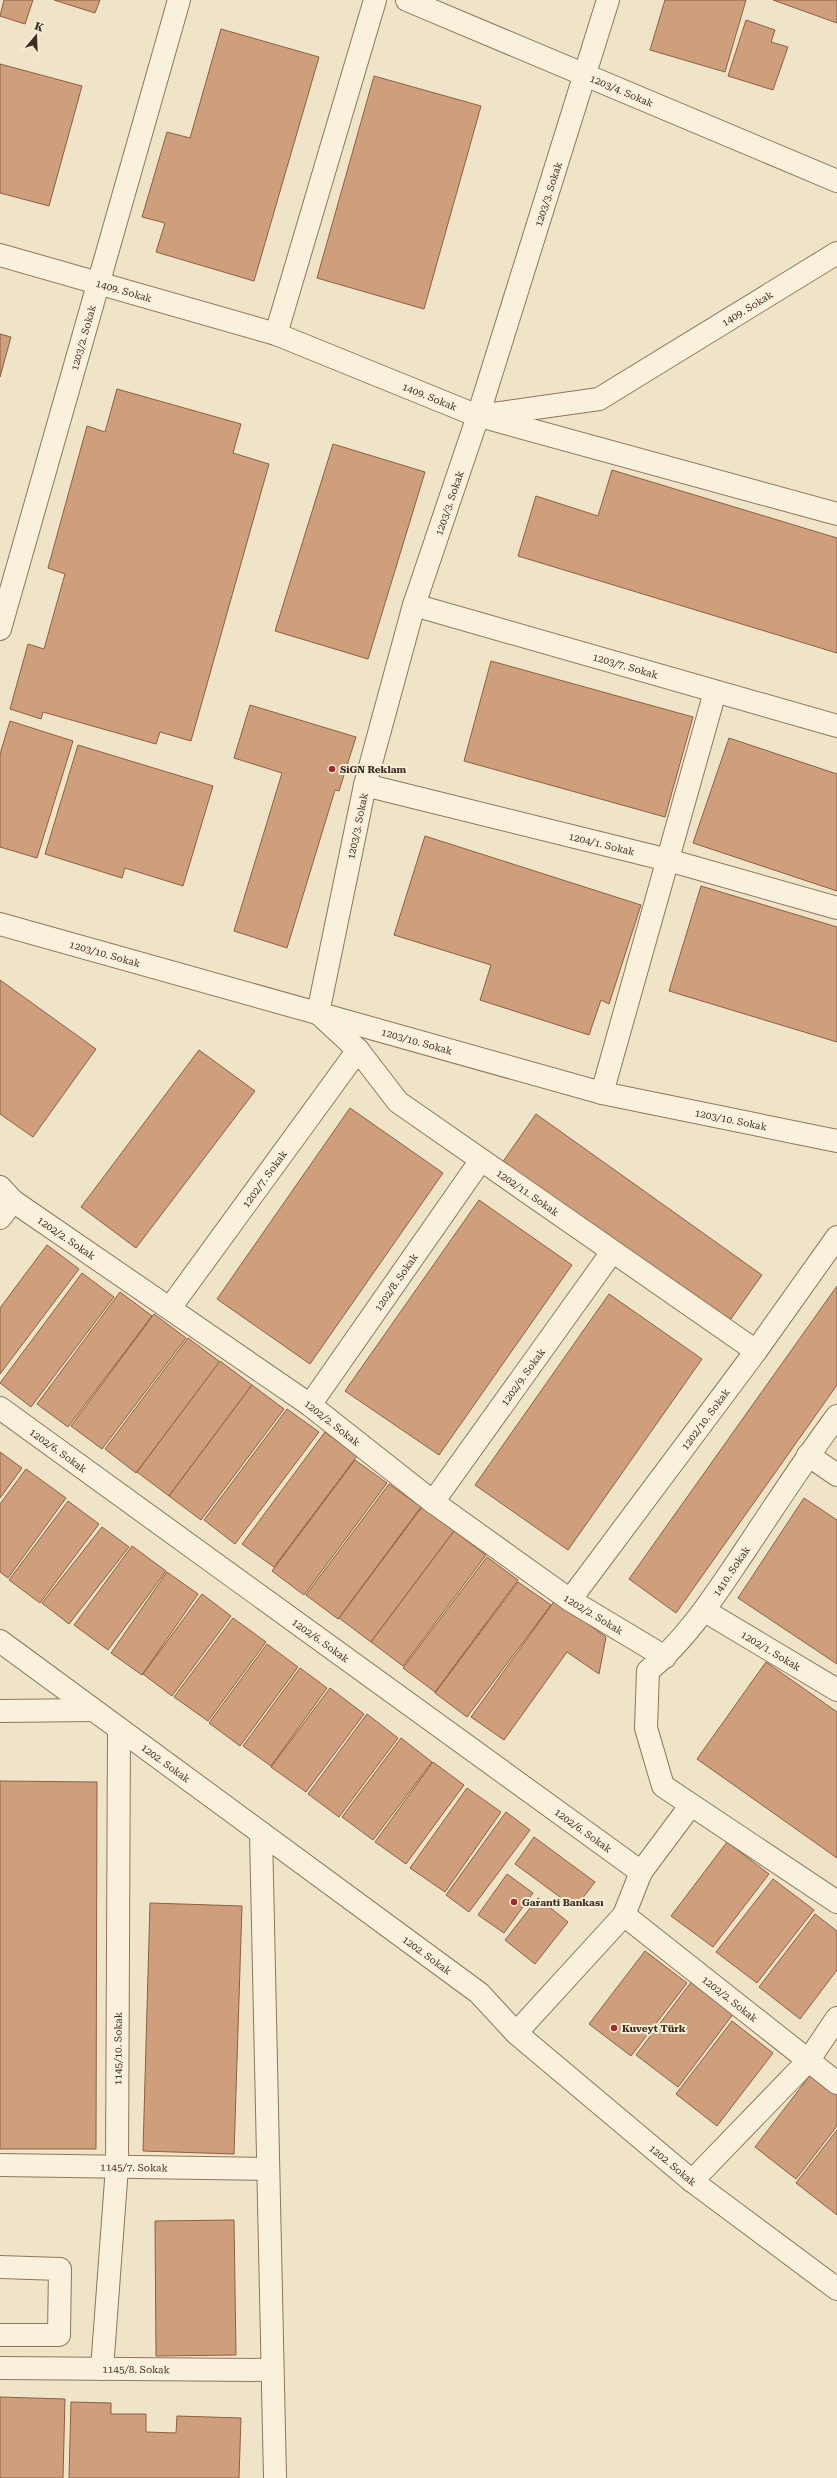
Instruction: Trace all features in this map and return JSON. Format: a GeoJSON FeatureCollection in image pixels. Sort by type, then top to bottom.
{"type":"FeatureCollection","features":[{"type":"Feature","properties":{"kind":"street","name":"1203/2. Sokak"},"geometry":{"type":"LineString","coordinates":[[0,629],[179,0]]}},
{"type":"Feature","properties":{"kind":"street"},"geometry":{"type":"LineString","coordinates":[[276,334],[375,0]]}},
{"type":"Feature","properties":{"kind":"street","name":"1203/4. Sokak"},"geometry":{"type":"LineString","coordinates":[[407,0],[837,181]]}},
{"type":"Feature","properties":{"kind":"street","name":"1203/3. Sokak"},"geometry":{"type":"LineString","coordinates":[[318,1013],[365,785],[414,605],[478,416],[586,75],[608,0]]}},
{"type":"Feature","properties":{"kind":"street","name":"1409. Sokak"},"geometry":{"type":"LineString","coordinates":[[0,255],[276,334],[478,416],[599,399],[837,253]]}},
{"type":"Feature","properties":{"kind":"street"},"geometry":{"type":"LineString","coordinates":[[478,416],[837,514]]}},
{"type":"Feature","properties":{"kind":"street","name":"1203/7. Sokak"},"geometry":{"type":"LineString","coordinates":[[414,605],[837,726]]}},
{"type":"Feature","properties":{"kind":"street"},"geometry":{"type":"LineString","coordinates":[[602,1093],[715,692]]}},
{"type":"Feature","properties":{"kind":"street","name":"1204/1. Sokak"},"geometry":{"type":"LineString","coordinates":[[365,785],[668,860],[837,908]]}},
{"type":"Feature","properties":{"kind":"street","name":"1203/10. Sokak"},"geometry":{"type":"LineString","coordinates":[[4,932],[318,1013],[602,1093],[837,1141]]}},
{"type":"Feature","properties":{"kind":"street","name":"1202/11. Sokak"},"geometry":{"type":"LineString","coordinates":[[318,1013],[358,1050],[398,1102],[756,1351]]}},
{"type":"Feature","properties":{"kind":"street","name":"1202/7. Sokak"},"geometry":{"type":"LineString","coordinates":[[170,1308],[358,1050]]}},
{"type":"Feature","properties":{"kind":"street","name":"1202/8. Sokak"},"geometry":{"type":"LineString","coordinates":[[310,1405],[482,1160]]}},
{"type":"Feature","properties":{"kind":"street"},"geometry":{"type":"LineString","coordinates":[[0,1218],[7,1194]]}},
{"type":"Feature","properties":{"kind":"street","name":"1202/2. Sokak"},"geometry":{"type":"LineString","coordinates":[[7,1194],[310,1405],[433,1502],[570,1600],[665,1657]]}},
{"type":"Feature","properties":{"kind":"street","name":"1202/10. Sokak"},"geometry":{"type":"LineString","coordinates":[[570,1600],[756,1351],[837,1236]]}},
{"type":"Feature","properties":{"kind":"street","name":"1202/9. Sokak"},"geometry":{"type":"LineString","coordinates":[[433,1502],[612,1252]]}},
{"type":"Feature","properties":{"kind":"street","name":"1202/6. Sokak"},"geometry":{"type":"LineString","coordinates":[[0,1408],[641,1872]]}},
{"type":"Feature","properties":{"kind":"street","name":"1410. Sokak"},"geometry":{"type":"LineString","coordinates":[[691,1804],[663,1786],[646,1728],[648,1671],[665,1657],[705,1611],[808,1455],[837,1416]]}},
{"type":"Feature","properties":{"kind":"street"},"geometry":{"type":"LineString","coordinates":[[808,1455],[837,1475]]}},
{"type":"Feature","properties":{"kind":"street","name":"1202/1. Sokak"},"geometry":{"type":"LineString","coordinates":[[705,1611],[837,1690]]}},
{"type":"Feature","properties":{"kind":"street","name":"1202. Sokak"},"geometry":{"type":"LineString","coordinates":[[2,1644],[479,1993],[516,2033],[692,2181],[837,2289]]}},
{"type":"Feature","properties":{"kind":"street"},"geometry":{"type":"LineString","coordinates":[[0,1712],[93,1710]]}},
{"type":"Feature","properties":{"kind":"street","name":"1145/10. Sokak"},"geometry":{"type":"LineString","coordinates":[[102,2369],[117,2167],[119,1729]]}},
{"type":"Feature","properties":{"kind":"street"},"geometry":{"type":"LineString","coordinates":[[516,2033],[624,1915],[641,1872],[691,1804],[837,1902]]}},
{"type":"Feature","properties":{"kind":"street"},"geometry":{"type":"LineString","coordinates":[[261,1833],[275,2478]]}},
{"type":"Feature","properties":{"kind":"street","name":"1202/2. Sokak"},"geometry":{"type":"LineString","coordinates":[[624,1915],[837,2083]]}},
{"type":"Feature","properties":{"kind":"street"},"geometry":{"type":"LineString","coordinates":[[692,2181],[808,2061],[837,2018]]}},
{"type":"Feature","properties":{"kind":"street","name":"1145/7. Sokak"},"geometry":{"type":"LineString","coordinates":[[0,2166],[268,2169]]}},
{"type":"Feature","properties":{"kind":"street"},"geometry":{"type":"LineString","coordinates":[[0,2267],[60,2268],[60,2335],[0,2335]]}},
{"type":"Feature","properties":{"kind":"street","name":"1145/8. Sokak"},"geometry":{"type":"LineString","coordinates":[[0,2368],[272,2370]]}},
{"type":"Feature","properties":{"kind":"building"},"geometry":{"type":"Polygon","coordinates":[[[4,0],[33,0],[25,24],[0,16],[4,0]]]}},
{"type":"Feature","properties":{"kind":"building"},"geometry":{"type":"Polygon","coordinates":[[[54,0],[100,0],[95,13],[54,0]]]}},
{"type":"Feature","properties":{"kind":"building"},"geometry":{"type":"Polygon","coordinates":[[[665,0],[746,0],[725,72],[650,50],[665,0]]]}},
{"type":"Feature","properties":{"kind":"building"},"geometry":{"type":"Polygon","coordinates":[[[773,0],[837,0],[837,23],[773,0]]]}},
{"type":"Feature","properties":{"kind":"building"},"geometry":{"type":"Polygon","coordinates":[[[746,20],[775,30],[771,42],[788,47],[773,90],[728,76],[746,20]]]}},
{"type":"Feature","properties":{"kind":"building"},"geometry":{"type":"Polygon","coordinates":[[[221,29],[319,57],[254,281],[156,252],[165,223],[142,217],[167,132],[190,138],[221,29]]]}},
{"type":"Feature","properties":{"kind":"building"},"geometry":{"type":"Polygon","coordinates":[[[0,64],[82,86],[49,206],[0,193],[0,64]]]}},
{"type":"Feature","properties":{"kind":"building"},"geometry":{"type":"Polygon","coordinates":[[[374,76],[481,106],[424,309],[317,278],[374,76]]]}},
{"type":"Feature","properties":{"kind":"building"},"geometry":{"type":"Polygon","coordinates":[[[0,334],[11,337],[0,377],[0,334]]]}},
{"type":"Feature","properties":{"kind":"building"},"geometry":{"type":"Polygon","coordinates":[[[117,389],[241,424],[233,453],[269,464],[191,741],[160,732],[156,744],[43,712],[41,719],[10,709],[28,644],[44,649],[65,574],[48,568],[87,426],[105,432],[117,389]]]}},
{"type":"Feature","properties":{"kind":"building"},"geometry":{"type":"Polygon","coordinates":[[[333,444],[425,472],[368,659],[275,631],[333,444]]]}},
{"type":"Feature","properties":{"kind":"building"},"geometry":{"type":"Polygon","coordinates":[[[612,470],[837,538],[837,653],[518,556],[536,496],[598,516],[612,470]]]}},
{"type":"Feature","properties":{"kind":"building"},"geometry":{"type":"Polygon","coordinates":[[[491,661],[693,717],[665,817],[464,761],[491,661]]]}},
{"type":"Feature","properties":{"kind":"building"},"geometry":{"type":"Polygon","coordinates":[[[250,705],[356,737],[339,791],[335,790],[287,948],[234,931],[282,773],[234,758],[250,705]]]}},
{"type":"Feature","properties":{"kind":"building"},"geometry":{"type":"Polygon","coordinates":[[[10,721],[73,741],[37,858],[0,847],[0,754],[10,721]]]}},
{"type":"Feature","properties":{"kind":"building"},"geometry":{"type":"Polygon","coordinates":[[[729,738],[837,774],[837,891],[693,843],[729,738]]]}},
{"type":"Feature","properties":{"kind":"building"},"geometry":{"type":"Polygon","coordinates":[[[78,745],[213,786],[183,886],[125,868],[122,878],[45,854],[78,745]]]}},
{"type":"Feature","properties":{"kind":"building"},"geometry":{"type":"Polygon","coordinates":[[[425,836],[641,905],[609,1004],[601,1000],[589,1035],[480,1000],[491,965],[394,935],[425,836]]]}},
{"type":"Feature","properties":{"kind":"building"},"geometry":{"type":"Polygon","coordinates":[[[701,886],[837,927],[837,1042],[669,991],[701,886]]]}},
{"type":"Feature","properties":{"kind":"building"},"geometry":{"type":"Polygon","coordinates":[[[0,980],[96,1049],[33,1137],[0,1114],[0,980]]]}},
{"type":"Feature","properties":{"kind":"building"},"geometry":{"type":"Polygon","coordinates":[[[199,1050],[255,1091],[136,1248],[81,1207],[199,1050]]]}},
{"type":"Feature","properties":{"kind":"building"},"geometry":{"type":"Polygon","coordinates":[[[350,1108],[443,1173],[310,1364],[217,1299],[350,1108]]]}},
{"type":"Feature","properties":{"kind":"building"},"geometry":{"type":"Polygon","coordinates":[[[536,1114],[762,1275],[728,1323],[502,1163],[536,1114]]]}},
{"type":"Feature","properties":{"kind":"building"},"geometry":{"type":"Polygon","coordinates":[[[479,1200],[572,1265],[439,1455],[345,1391],[479,1200]]]}},
{"type":"Feature","properties":{"kind":"building"},"geometry":{"type":"Polygon","coordinates":[[[47,1245],[79,1269],[0,1374],[0,1308],[47,1245]]]}},
{"type":"Feature","properties":{"kind":"building"},"geometry":{"type":"Polygon","coordinates":[[[82,1273],[114,1297],[31,1407],[0,1383],[82,1273]]]}},
{"type":"Feature","properties":{"kind":"building"},"geometry":{"type":"Polygon","coordinates":[[[837,1286],[837,1385],[676,1613],[629,1579],[837,1286]]]}},
{"type":"Feature","properties":{"kind":"building"},"geometry":{"type":"Polygon","coordinates":[[[120,1292],[152,1316],[68,1427],[37,1404],[120,1292]]]}},
{"type":"Feature","properties":{"kind":"building"},"geometry":{"type":"Polygon","coordinates":[[[609,1294],[702,1359],[568,1550],[475,1485],[609,1294]]]}},
{"type":"Feature","properties":{"kind":"building"},"geometry":{"type":"Polygon","coordinates":[[[154,1314],[186,1338],[102,1449],[71,1426],[154,1314]]]}},
{"type":"Feature","properties":{"kind":"building"},"geometry":{"type":"Polygon","coordinates":[[[188,1338],[220,1362],[136,1473],[105,1449],[188,1338]]]}},
{"type":"Feature","properties":{"kind":"building"},"geometry":{"type":"Polygon","coordinates":[[[220,1361],[252,1385],[169,1496],[137,1472],[220,1361]]]}},
{"type":"Feature","properties":{"kind":"building"},"geometry":{"type":"Polygon","coordinates":[[[252,1385],[284,1409],[201,1520],[169,1496],[252,1385]]]}},
{"type":"Feature","properties":{"kind":"building"},"geometry":{"type":"Polygon","coordinates":[[[287,1409],[319,1432],[235,1544],[204,1520],[287,1409]]]}},
{"type":"Feature","properties":{"kind":"building"},"geometry":{"type":"Polygon","coordinates":[[[325,1432],[357,1456],[274,1567],[242,1544],[325,1432]]]}},
{"type":"Feature","properties":{"kind":"building"},"geometry":{"type":"Polygon","coordinates":[[[0,1452],[22,1468],[0,1498],[0,1452]]]}},
{"type":"Feature","properties":{"kind":"building"},"geometry":{"type":"Polygon","coordinates":[[[355,1460],[387,1483],[304,1595],[272,1571],[355,1460]]]}},
{"type":"Feature","properties":{"kind":"building"},"geometry":{"type":"Polygon","coordinates":[[[26,1469],[66,1498],[8,1578],[0,1572],[0,1504],[26,1469]]]}},
{"type":"Feature","properties":{"kind":"building"},"geometry":{"type":"Polygon","coordinates":[[[389,1484],[421,1507],[338,1619],[306,1595],[389,1484]]]}},
{"type":"Feature","properties":{"kind":"building"},"geometry":{"type":"Polygon","coordinates":[[[804,1498],[837,1520],[837,1664],[738,1598],[804,1498]]]}},
{"type":"Feature","properties":{"kind":"building"},"geometry":{"type":"Polygon","coordinates":[[[68,1501],[99,1524],[40,1603],[9,1580],[68,1501]]]}},
{"type":"Feature","properties":{"kind":"building"},"geometry":{"type":"Polygon","coordinates":[[[422,1507],[454,1531],[371,1642],[339,1618],[422,1507]]]}},
{"type":"Feature","properties":{"kind":"building"},"geometry":{"type":"Polygon","coordinates":[[[102,1527],[129,1547],[69,1624],[42,1603],[102,1527]]]}},
{"type":"Feature","properties":{"kind":"building"},"geometry":{"type":"Polygon","coordinates":[[[454,1531],[486,1555],[403,1666],[371,1642],[454,1531]]]}},
{"type":"Feature","properties":{"kind":"building"},"geometry":{"type":"Polygon","coordinates":[[[132,1546],[166,1571],[108,1650],[74,1625],[132,1546]]]}},
{"type":"Feature","properties":{"kind":"building"},"geometry":{"type":"Polygon","coordinates":[[[487,1557],[518,1580],[435,1692],[403,1668],[487,1557]]]}},
{"type":"Feature","properties":{"kind":"building"},"geometry":{"type":"Polygon","coordinates":[[[167,1572],[198,1594],[142,1675],[111,1653],[167,1572]]]}},
{"type":"Feature","properties":{"kind":"building"},"geometry":{"type":"Polygon","coordinates":[[[518,1582],[551,1605],[467,1717],[435,1693],[518,1582]]]}},
{"type":"Feature","properties":{"kind":"building"},"geometry":{"type":"Polygon","coordinates":[[[202,1594],[231,1616],[172,1696],[143,1674],[202,1594]]]}},
{"type":"Feature","properties":{"kind":"building"},"geometry":{"type":"Polygon","coordinates":[[[555,1600],[606,1637],[599,1674],[567,1652],[504,1740],[471,1717],[555,1600]]]}},
{"type":"Feature","properties":{"kind":"building"},"geometry":{"type":"Polygon","coordinates":[[[233,1618],[266,1642],[208,1721],[174,1697],[233,1618]]]}},
{"type":"Feature","properties":{"kind":"building"},"geometry":{"type":"Polygon","coordinates":[[[267,1644],[298,1667],[240,1746],[209,1723],[267,1644]]]}},
{"type":"Feature","properties":{"kind":"building"},"geometry":{"type":"Polygon","coordinates":[[[766,1662],[837,1712],[837,1858],[697,1759],[766,1662]]]}},
{"type":"Feature","properties":{"kind":"building"},"geometry":{"type":"Polygon","coordinates":[[[300,1668],[327,1688],[271,1766],[243,1746],[300,1668]]]}},
{"type":"Feature","properties":{"kind":"building"},"geometry":{"type":"Polygon","coordinates":[[[330,1688],[364,1714],[306,1792],[271,1767],[330,1688]]]}},
{"type":"Feature","properties":{"kind":"building"},"geometry":{"type":"Polygon","coordinates":[[[367,1714],[398,1738],[339,1817],[308,1794],[367,1714]]]}},
{"type":"Feature","properties":{"kind":"building"},"geometry":{"type":"Polygon","coordinates":[[[401,1738],[432,1762],[373,1840],[342,1817],[401,1738]]]}},
{"type":"Feature","properties":{"kind":"building"},"geometry":{"type":"Polygon","coordinates":[[[433,1762],[464,1785],[406,1864],[375,1842],[433,1762]]]}},
{"type":"Feature","properties":{"kind":"building"},"geometry":{"type":"Polygon","coordinates":[[[0,1781],[97,1782],[96,2149],[0,2149],[0,1781]]]}},
{"type":"Feature","properties":{"kind":"building"},"geometry":{"type":"Polygon","coordinates":[[[467,1788],[501,1812],[445,1892],[410,1868],[467,1788]]]}},
{"type":"Feature","properties":{"kind":"building"},"geometry":{"type":"Polygon","coordinates":[[[506,1812],[530,1830],[469,1912],[446,1895],[506,1812]]]}},
{"type":"Feature","properties":{"kind":"building"},"geometry":{"type":"Polygon","coordinates":[[[534,1837],[595,1882],[575,1908],[515,1864],[534,1837]]]}},
{"type":"Feature","properties":{"kind":"building"},"geometry":{"type":"Polygon","coordinates":[[[727,1842],[769,1874],[713,1947],[671,1916],[727,1842]]]}},
{"type":"Feature","properties":{"kind":"building"},"geometry":{"type":"Polygon","coordinates":[[[507,1874],[533,1893],[504,1933],[478,1915],[507,1874]]]}},
{"type":"Feature","properties":{"kind":"building"},"geometry":{"type":"Polygon","coordinates":[[[773,1879],[814,1910],[757,1983],[716,1952],[773,1879]]]}},
{"type":"Feature","properties":{"kind":"building"},"geometry":{"type":"Polygon","coordinates":[[[538,1898],[568,1922],[535,1964],[505,1940],[538,1898]]]}},
{"type":"Feature","properties":{"kind":"building"},"geometry":{"type":"Polygon","coordinates":[[[150,1903],[242,1906],[234,2154],[143,2151],[150,1903]]]}},
{"type":"Feature","properties":{"kind":"building"},"geometry":{"type":"Polygon","coordinates":[[[815,1914],[837,1931],[837,1970],[800,2019],[759,1987],[815,1914]]]}},
{"type":"Feature","properties":{"kind":"building"},"geometry":{"type":"Polygon","coordinates":[[[645,1951],[687,1983],[631,2056],[589,2024],[645,1951]]]}},
{"type":"Feature","properties":{"kind":"building"},"geometry":{"type":"Polygon","coordinates":[[[692,1981],[734,2013],[678,2087],[636,2055],[692,1981]]]}},
{"type":"Feature","properties":{"kind":"building"},"geometry":{"type":"Polygon","coordinates":[[[732,2021],[773,2053],[717,2126],[676,2094],[732,2021]]]}},
{"type":"Feature","properties":{"kind":"building"},"geometry":{"type":"Polygon","coordinates":[[[811,2074],[837,2094],[837,2126],[796,2179],[755,2147],[811,2074]]]}},
{"type":"Feature","properties":{"kind":"building"},"geometry":{"type":"Polygon","coordinates":[[[837,2130],[837,2215],[796,2183],[837,2130]]]}},
{"type":"Feature","properties":{"kind":"building"},"geometry":{"type":"Polygon","coordinates":[[[234,2220],[236,2355],[156,2356],[155,2221],[234,2220]]]}},
{"type":"Feature","properties":{"kind":"building"},"geometry":{"type":"Polygon","coordinates":[[[0,2397],[65,2399],[63,2478],[0,2478],[0,2397]]]}},
{"type":"Feature","properties":{"kind":"building"},"geometry":{"type":"Polygon","coordinates":[[[71,2402],[111,2403],[111,2414],[146,2414],[146,2432],[176,2433],[177,2416],[241,2418],[239,2478],[69,2478],[71,2402]]]}},
{"type":"Feature","properties":{"kind":"place","name":"SiGN Reklam"},"geometry":{"type":"Point","coordinates":[332,769]}},
{"type":"Feature","properties":{"kind":"place","name":"Garanti Bankası"},"geometry":{"type":"Point","coordinates":[514,1902]}},
{"type":"Feature","properties":{"kind":"place","name":"Kuveyt Türk"},"geometry":{"type":"Point","coordinates":[614,2028]}}]}
